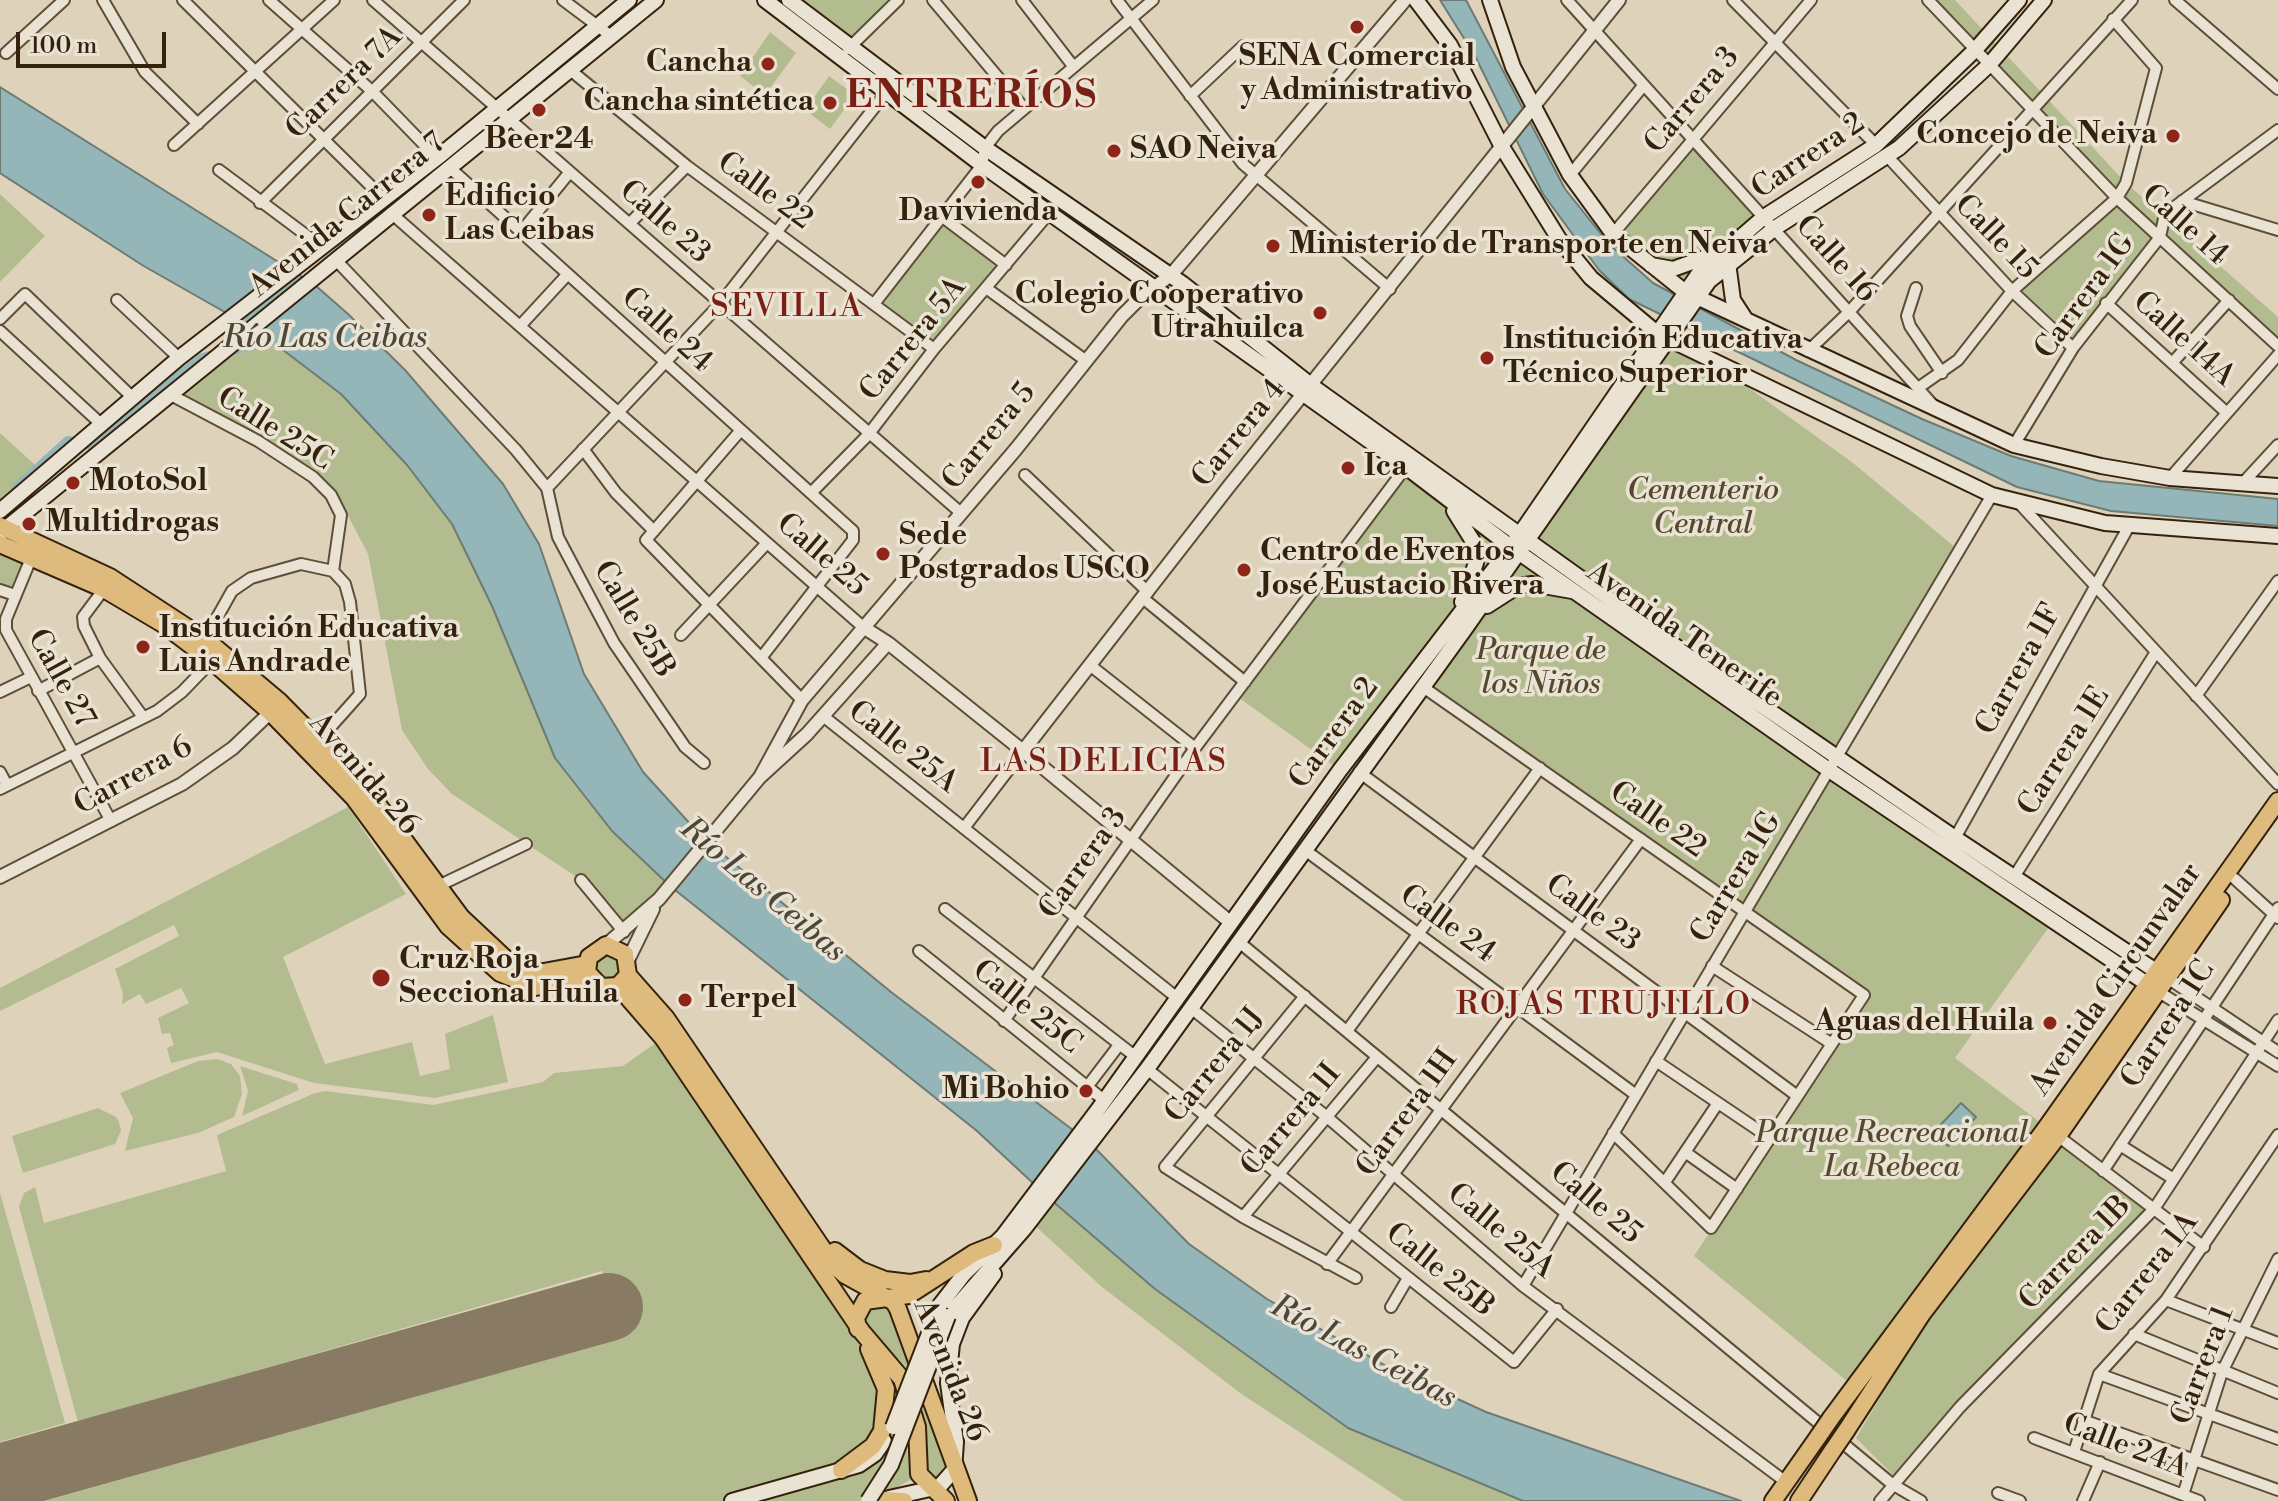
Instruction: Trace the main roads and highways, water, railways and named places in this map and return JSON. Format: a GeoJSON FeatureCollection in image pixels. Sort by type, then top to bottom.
{"type":"FeatureCollection","features":[{"type":"Feature","properties":{"kind":"main road","name":"Avenida Carrera 7"},"geometry":{"type":"LineString","coordinates":[[1,533],[100,448],[207,366],[391,213],[496,109],[629,0]]}},
{"type":"Feature","properties":{"kind":"main road","name":"Avenida Carrera 7"},"geometry":{"type":"LineString","coordinates":[[0,511],[132,397],[301,261],[384,199],[508,120],[656,0]]}},
{"type":"Feature","properties":{"kind":"main road","name":"Avenida Tenerife"},"geometry":{"type":"LineString","coordinates":[[765,0],[1171,275],[1309,391],[1439,492],[1519,543],[1574,591],[2158,982]]}},
{"type":"Feature","properties":{"kind":"main road","name":"Avenida Tenerife"},"geometry":{"type":"LineString","coordinates":[[789,0],[885,94],[982,165],[1309,391],[1833,764],[2014,877],[2158,982]]}},
{"type":"Feature","properties":{"kind":"main road"},"geometry":{"type":"LineString","coordinates":[[1416,0],[1450,45],[1559,239],[1591,278],[1666,333],[1992,495],[2129,526],[2278,536]]}},
{"type":"Feature","properties":{"kind":"main road"},"geometry":{"type":"LineString","coordinates":[[1490,0],[1529,111],[1570,175],[1613,234],[1688,296],[2014,445],[2101,466],[2170,478],[2241,486],[2278,486]]}},
{"type":"Feature","properties":{"kind":"main road","name":"Carrera 2"},"geometry":{"type":"LineString","coordinates":[[1001,1244],[1024,1229],[1176,997],[1519,543],[1666,333],[1688,296],[1764,217],[1876,145],[1975,50],[2019,0]]}},
{"type":"Feature","properties":{"kind":"main road","name":"Carrera 2"},"geometry":{"type":"LineString","coordinates":[[1724,257],[1888,157],[1989,65],[2044,0]]}},
{"type":"Feature","properties":{"kind":"main road"},"geometry":{"type":"LineString","coordinates":[[1648,265],[1673,269],[1724,257],[1733,300],[1746,321]]}},
{"type":"Feature","properties":{"kind":"main road"},"geometry":{"type":"LineString","coordinates":[[1439,492],[1466,525],[1474,543],[1476,563],[1460,623]]}},
{"type":"Feature","properties":{"kind":"main road","name":"Avenida 26"},"geometry":{"type":"LineString","coordinates":[[1,533],[32,556],[104,589],[163,624],[319,740],[379,804],[436,887],[461,917],[517,967],[538,973],[588,971]]}},
{"type":"Feature","properties":{"kind":"main road","name":"Avenida 26"},"geometry":{"type":"LineString","coordinates":[[1,533],[110,577],[205,639],[275,707],[367,813],[448,926],[500,973],[535,987],[588,971]]}},
{"type":"Feature","properties":{"kind":"main road"},"geometry":{"type":"LineString","coordinates":[[1460,623],[1518,586],[1532,584],[1574,591]]}},
{"type":"Feature","properties":{"kind":"main road","name":"Carrera 2"},"geometry":{"type":"LineString","coordinates":[[732,1501],[859,1465],[875,1454],[893,1427],[944,1311],[1001,1244],[1103,1111],[1147,1069],[1423,687],[1460,623]]}},
{"type":"Feature","properties":{"kind":"main road","name":"Avenida Circunvalar"},"geometry":{"type":"LineString","coordinates":[[1799,1501],[1922,1314],[2058,1136],[2278,801]]}},
{"type":"Feature","properties":{"kind":"main road","name":"Avenida Circunvalar"},"geometry":{"type":"LineString","coordinates":[[1773,1501],[1831,1418],[2278,819]]}},
{"type":"Feature","properties":{"kind":"main road","name":"Avenida 26"},"geometry":{"type":"LineString","coordinates":[[588,971],[593,951],[606,945],[620,949],[625,974],[663,1038],[856,1324],[906,1387],[917,1427],[919,1474],[946,1501]]}},
{"type":"Feature","properties":{"kind":"main road","name":"Avenida 26"},"geometry":{"type":"LineString","coordinates":[[588,971],[601,987],[625,974]]}},
{"type":"Feature","properties":{"kind":"main road","name":"Avenida 26"},"geometry":{"type":"LineString","coordinates":[[625,974],[666,1018],[833,1264],[859,1285],[894,1302],[906,1327],[968,1501]]}},
{"type":"Feature","properties":{"kind":"main road"},"geometry":{"type":"LineString","coordinates":[[783,1192],[837,1253],[860,1270],[910,1283],[953,1268]]}},
{"type":"Feature","properties":{"kind":"main road"},"geometry":{"type":"LineString","coordinates":[[841,1470],[873,1446],[882,1431],[886,1410],[882,1376],[856,1324],[865,1301],[909,1295],[1001,1244]]}},
{"type":"Feature","properties":{"kind":"main road"},"geometry":{"type":"LineString","coordinates":[[882,1500],[932,1489],[945,1483],[956,1463],[948,1383],[952,1344],[962,1318],[994,1274],[1001,1244]]}},
{"type":"Feature","properties":{"kind":"main road","name":"Carrera 2"},"geometry":{"type":"LineString","coordinates":[[868,1501],[891,1465],[944,1311]]}},
{"type":"Feature","properties":{"kind":"main road"},"geometry":{"type":"LineString","coordinates":[[882,1500],[904,1501]]}},
{"type":"Feature","properties":{"kind":"water"},"geometry":{"type":"Polygon","coordinates":[[[1440,0],[1466,0],[1565,189],[1609,244],[1653,283],[1796,360],[1922,419],[2011,456],[2099,481],[2278,499],[2278,526],[2111,511],[2017,487],[1629,299],[1599,270],[1543,194],[1475,56],[1440,0]]]}},
{"type":"Feature","properties":{"kind":"water","name":"Río Las Ceibas"},"geometry":{"type":"Polygon","coordinates":[[[0,87],[315,285],[348,314],[405,370],[503,484],[539,544],[584,674],[643,772],[703,838],[891,992],[1090,1143],[1189,1244],[1267,1299],[1390,1368],[1486,1412],[1741,1501],[1523,1501],[1348,1428],[1155,1289],[977,1131],[670,886],[612,831],[555,758],[492,606],[452,524],[407,465],[341,394],[258,331],[142,265],[0,173],[0,87]]]}},
{"type":"Feature","properties":{"kind":"water"},"geometry":{"type":"Polygon","coordinates":[[[1961,1103],[1976,1117],[1948,1146],[1934,1132],[1961,1103]]]}},
{"type":"Feature","properties":{"kind":"waterway","name":"Río Las Ceibas"},"geometry":{"type":"LineString","coordinates":[[16,488],[68,441],[93,445],[202,358],[284,337]]}},
{"type":"Feature","properties":{"kind":"place","name":"SENA Comercial y Administrativo"},"geometry":{"type":"Point","coordinates":[1357,27]}},
{"type":"Feature","properties":{"kind":"place","name":"Cancha"},"geometry":{"type":"Point","coordinates":[768,64]}},
{"type":"Feature","properties":{"kind":"place","name":"Cancha sintética"},"geometry":{"type":"Point","coordinates":[830,103]}},
{"type":"Feature","properties":{"kind":"place","name":"Beer24"},"geometry":{"type":"Point","coordinates":[539,110]}},
{"type":"Feature","properties":{"kind":"place","name":"Concejo de Neiva"},"geometry":{"type":"Point","coordinates":[2173,136]}},
{"type":"Feature","properties":{"kind":"place","name":"SAO Neiva"},"geometry":{"type":"Point","coordinates":[1114,151]}},
{"type":"Feature","properties":{"kind":"place","name":"Davivienda"},"geometry":{"type":"Point","coordinates":[978,182]}},
{"type":"Feature","properties":{"kind":"place","name":"Edificio Las Ceibas"},"geometry":{"type":"Point","coordinates":[429,215]}},
{"type":"Feature","properties":{"kind":"place","name":"Ministerio de Transporte en Neiva"},"geometry":{"type":"Point","coordinates":[1273,246]}},
{"type":"Feature","properties":{"kind":"place","name":"Colegio Cooperativo Utrahuilca"},"geometry":{"type":"Point","coordinates":[1320,313]}},
{"type":"Feature","properties":{"kind":"place","name":"Institución Educativa Técnico Superior"},"geometry":{"type":"Point","coordinates":[1487,358]}},
{"type":"Feature","properties":{"kind":"place","name":"Ica"},"geometry":{"type":"Point","coordinates":[1348,468]}},
{"type":"Feature","properties":{"kind":"place","name":"MotoSol"},"geometry":{"type":"Point","coordinates":[73,483]}},
{"type":"Feature","properties":{"kind":"place","name":"Multidrogas"},"geometry":{"type":"Point","coordinates":[29,524]}},
{"type":"Feature","properties":{"kind":"place","name":"Sede Postgrados USCO"},"geometry":{"type":"Point","coordinates":[883,554]}},
{"type":"Feature","properties":{"kind":"place","name":"Centro de Eventos José Eustacio Rivera"},"geometry":{"type":"Point","coordinates":[1244,570]}},
{"type":"Feature","properties":{"kind":"place","name":"Institución Educativa Luis Andrade"},"geometry":{"type":"Point","coordinates":[143,647]}},
{"type":"Feature","properties":{"kind":"place","name":"Cruz Roja Seccional Huila"},"geometry":{"type":"Point","coordinates":[381,978]}},
{"type":"Feature","properties":{"kind":"place","name":"Terpel"},"geometry":{"type":"Point","coordinates":[685,1000]}},
{"type":"Feature","properties":{"kind":"place","name":"Aguas del Huila"},"geometry":{"type":"Point","coordinates":[2050,1023]}},
{"type":"Feature","properties":{"kind":"place","name":"Mi Bohio"},"geometry":{"type":"Point","coordinates":[1086,1091]}},
{"type":"Feature","properties":{"kind":"district","name":"ENTRERÍOS"},"geometry":{"type":"Point","coordinates":[972,98]}},
{"type":"Feature","properties":{"kind":"district","name":"SEVILLA"},"geometry":{"type":"Point","coordinates":[787,308]}},
{"type":"Feature","properties":{"kind":"district","name":"LAS DELICIAS"},"geometry":{"type":"Point","coordinates":[1104,763]}},
{"type":"Feature","properties":{"kind":"district","name":"ROJAS TRUJILLO"},"geometry":{"type":"Point","coordinates":[1604,1006]}},
{"type":"Feature","properties":{"kind":"park label","name":"Cementerio Central"},"geometry":{"type":"Point","coordinates":[1703,509]}},
{"type":"Feature","properties":{"kind":"park label","name":"Parque de los Niños"},"geometry":{"type":"Point","coordinates":[1541,669]}},
{"type":"Feature","properties":{"kind":"park label","name":"Parque Recreacional La Rebeca"},"geometry":{"type":"Point","coordinates":[1892,1152]}}]}
